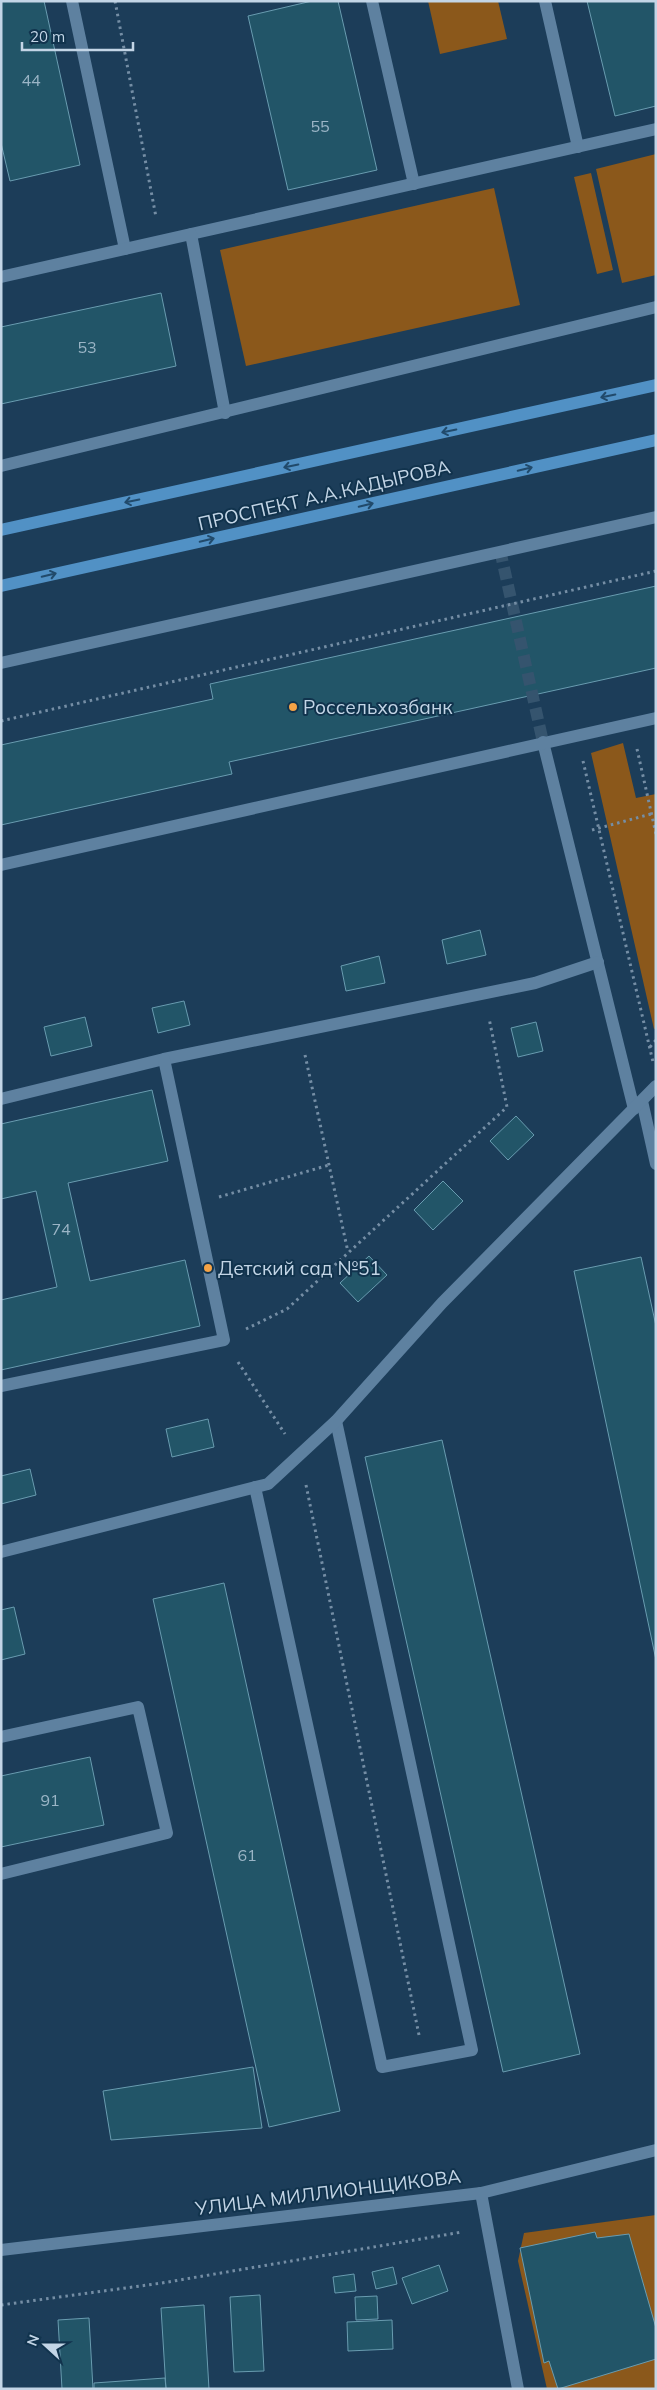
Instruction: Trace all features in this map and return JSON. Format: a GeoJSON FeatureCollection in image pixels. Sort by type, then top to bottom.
{"type":"FeatureCollection","features":[{"type":"Feature","properties":{"kind":"main road","name":"ПРОСПЕКТ А.А.КАДЫРОВА"},"geometry":{"type":"LineString","coordinates":[[1,530],[656,385]]}},
{"type":"Feature","properties":{"kind":"main road","name":"ПРОСПЕКТ А.А.КАДЫРОВА"},"geometry":{"type":"LineString","coordinates":[[1,586],[656,440]]}},
{"type":"Feature","properties":{"kind":"street"},"geometry":{"type":"LineString","coordinates":[[72,1],[125,249]]}},
{"type":"Feature","properties":{"kind":"street"},"geometry":{"type":"LineString","coordinates":[[372,1],[414,184]]}},
{"type":"Feature","properties":{"kind":"street"},"geometry":{"type":"LineString","coordinates":[[545,1],[578,146]]}},
{"type":"Feature","properties":{"kind":"street"},"geometry":{"type":"LineString","coordinates":[[1,276],[656,129]]}},
{"type":"Feature","properties":{"kind":"street"},"geometry":{"type":"LineString","coordinates":[[191,234],[225,413]]}},
{"type":"Feature","properties":{"kind":"street"},"geometry":{"type":"LineString","coordinates":[[1,466],[656,307]]}},
{"type":"Feature","properties":{"kind":"street"},"geometry":{"type":"LineString","coordinates":[[1,663],[500,550],[656,517]]}},
{"type":"Feature","properties":{"kind":"street"},"geometry":{"type":"LineString","coordinates":[[1,865],[577,734],[656,718]]}},
{"type":"Feature","properties":{"kind":"street"},"geometry":{"type":"LineString","coordinates":[[543,742],[598,962],[656,1164]]}},
{"type":"Feature","properties":{"kind":"street"},"geometry":{"type":"LineString","coordinates":[[1,1099],[164,1059],[535,982],[598,962]]}},
{"type":"Feature","properties":{"kind":"street"},"geometry":{"type":"LineString","coordinates":[[1,1386],[224,1340],[164,1059]]}},
{"type":"Feature","properties":{"kind":"street"},"geometry":{"type":"LineString","coordinates":[[1,1552],[268,1484],[336,1420],[442,1303],[656,1086]]}},
{"type":"Feature","properties":{"kind":"street"},"geometry":{"type":"LineString","coordinates":[[255,1487],[382,2067],[472,2050],[336,1420]]}},
{"type":"Feature","properties":{"kind":"street"},"geometry":{"type":"LineString","coordinates":[[1,1737],[138,1707],[167,1834],[1,1874]]}},
{"type":"Feature","properties":{"kind":"street","name":"УЛИЦА МИЛЛИОНЩИКОВА"},"geometry":{"type":"LineString","coordinates":[[1,2250],[480,2193],[656,2150]]}},
{"type":"Feature","properties":{"kind":"street"},"geometry":{"type":"LineString","coordinates":[[480,2193],[518,2389]]}},
{"type":"Feature","properties":{"kind":"path"},"geometry":{"type":"LineString","coordinates":[[115,1],[160,241]]}},
{"type":"Feature","properties":{"kind":"path"},"geometry":{"type":"LineString","coordinates":[[1,721],[656,571]]}},
{"type":"Feature","properties":{"kind":"path"},"geometry":{"type":"LineString","coordinates":[[632,723],[656,834]]}},
{"type":"Feature","properties":{"kind":"path"},"geometry":{"type":"LineString","coordinates":[[577,734],[654,1065]]}},
{"type":"Feature","properties":{"kind":"path"},"geometry":{"type":"LineString","coordinates":[[567,837],[652,814]]}},
{"type":"Feature","properties":{"kind":"path"},"geometry":{"type":"LineString","coordinates":[[300,1031],[348,1253]]}},
{"type":"Feature","properties":{"kind":"path"},"geometry":{"type":"LineString","coordinates":[[649,1047],[656,1040]]}},
{"type":"Feature","properties":{"kind":"path"},"geometry":{"type":"LineString","coordinates":[[195,1204],[329,1165]]}},
{"type":"Feature","properties":{"kind":"path"},"geometry":{"type":"LineString","coordinates":[[1,2305],[162,2283],[488,2228]]}},
{"type":"Feature","properties":{"kind":"shaded area"},"geometry":{"type":"Polygon","coordinates":[[[428,1],[498,1],[507,39],[440,54],[428,1]]]}},
{"type":"Feature","properties":{"kind":"shaded area"},"geometry":{"type":"Polygon","coordinates":[[[656,154],[656,275],[622,283],[596,169],[656,154]]]}},
{"type":"Feature","properties":{"kind":"shaded area"},"geometry":{"type":"Polygon","coordinates":[[[591,173],[613,270],[597,274],[574,177],[591,173]]]}},
{"type":"Feature","properties":{"kind":"shaded area"},"geometry":{"type":"Polygon","coordinates":[[[494,188],[520,305],[246,366],[220,250],[494,188]]]}},
{"type":"Feature","properties":{"kind":"shaded area"},"geometry":{"type":"Polygon","coordinates":[[[623,743],[636,798],[656,794],[656,1028],[654,1029],[591,753],[623,743]]]}},
{"type":"Feature","properties":{"kind":"shaded area"},"geometry":{"type":"Polygon","coordinates":[[[656,2215],[656,2389],[547,2389],[518,2261],[524,2233],[656,2215]]]}},
{"type":"Feature","properties":{"kind":"building"},"geometry":{"type":"Polygon","coordinates":[[[1,1],[44,1],[80,165],[10,181],[1,143],[1,1]]]}},
{"type":"Feature","properties":{"kind":"building"},"geometry":{"type":"Polygon","coordinates":[[[312,1],[338,1],[377,170],[288,190],[248,16],[312,1]]]}},
{"type":"Feature","properties":{"kind":"building"},"geometry":{"type":"Polygon","coordinates":[[[587,1],[656,1],[656,106],[615,116],[587,1]]]}},
{"type":"Feature","properties":{"kind":"building"},"geometry":{"type":"Polygon","coordinates":[[[161,293],[176,366],[1,404],[1,327],[161,293]]]}},
{"type":"Feature","properties":{"kind":"building"},"geometry":{"type":"Polygon","coordinates":[[[656,586],[656,668],[229,762],[232,774],[1,825],[1,745],[213,699],[210,684],[656,586]]]}},
{"type":"Feature","properties":{"kind":"building"},"geometry":{"type":"Polygon","coordinates":[[[480,930],[486,955],[447,964],[442,940],[480,930]]]}},
{"type":"Feature","properties":{"kind":"building"},"geometry":{"type":"Polygon","coordinates":[[[379,956],[385,983],[346,991],[341,966],[379,956]]]}},
{"type":"Feature","properties":{"kind":"building"},"geometry":{"type":"Polygon","coordinates":[[[184,1001],[190,1025],[158,1033],[152,1008],[184,1001]]]}},
{"type":"Feature","properties":{"kind":"building"},"geometry":{"type":"Polygon","coordinates":[[[85,1017],[92,1046],[51,1056],[44,1027],[85,1017]]]}},
{"type":"Feature","properties":{"kind":"building"},"geometry":{"type":"Polygon","coordinates":[[[536,1022],[543,1051],[518,1057],[511,1028],[536,1022]]]}},
{"type":"Feature","properties":{"kind":"building"},"geometry":{"type":"Polygon","coordinates":[[[152,1090],[168,1161],[68,1183],[90,1281],[185,1260],[200,1326],[1,1370],[1,1300],[57,1287],[36,1191],[1,1199],[1,1124],[152,1090]]]}},
{"type":"Feature","properties":{"kind":"building"},"geometry":{"type":"Polygon","coordinates":[[[516,1116],[534,1135],[508,1160],[490,1141],[516,1116]]]}},
{"type":"Feature","properties":{"kind":"building"},"geometry":{"type":"Polygon","coordinates":[[[443,1181],[463,1201],[433,1230],[414,1210],[443,1181]]]}},
{"type":"Feature","properties":{"kind":"building"},"geometry":{"type":"Polygon","coordinates":[[[369,1256],[387,1275],[358,1302],[340,1283],[369,1256]]]}},
{"type":"Feature","properties":{"kind":"building"},"geometry":{"type":"Polygon","coordinates":[[[641,1257],[656,1326],[656,1660],[574,1271],[641,1257]]]}},
{"type":"Feature","properties":{"kind":"building"},"geometry":{"type":"Polygon","coordinates":[[[208,1419],[214,1447],[172,1457],[166,1429],[208,1419]]]}},
{"type":"Feature","properties":{"kind":"building"},"geometry":{"type":"Polygon","coordinates":[[[442,1440],[580,2054],[503,2072],[365,1457],[442,1440]]]}},
{"type":"Feature","properties":{"kind":"building"},"geometry":{"type":"Polygon","coordinates":[[[30,1469],[36,1495],[1,1504],[1,1476],[30,1469]]]}},
{"type":"Feature","properties":{"kind":"building"},"geometry":{"type":"Polygon","coordinates":[[[224,1583],[340,2111],[269,2127],[153,1599],[224,1583]]]}},
{"type":"Feature","properties":{"kind":"building"},"geometry":{"type":"Polygon","coordinates":[[[14,1607],[25,1654],[1,1660],[1,1610],[14,1607]]]}},
{"type":"Feature","properties":{"kind":"building"},"geometry":{"type":"Polygon","coordinates":[[[90,1757],[104,1825],[1,1847],[1,1776],[90,1757]]]}},
{"type":"Feature","properties":{"kind":"building"},"geometry":{"type":"Polygon","coordinates":[[[253,2067],[262,2128],[111,2140],[103,2091],[253,2067]]]}},
{"type":"Feature","properties":{"kind":"building"},"geometry":{"type":"Polygon","coordinates":[[[595,2232],[597,2238],[629,2234],[656,2328],[656,2359],[558,2389],[549,2361],[544,2363],[520,2248],[595,2232]]]}},
{"type":"Feature","properties":{"kind":"building"},"geometry":{"type":"Polygon","coordinates":[[[439,2265],[448,2291],[412,2304],[402,2278],[439,2265]]]}},
{"type":"Feature","properties":{"kind":"building"},"geometry":{"type":"Polygon","coordinates":[[[393,2267],[397,2284],[376,2289],[372,2272],[393,2267]]]}},
{"type":"Feature","properties":{"kind":"building"},"geometry":{"type":"Polygon","coordinates":[[[354,2274],[356,2291],[335,2293],[333,2277],[354,2274]]]}},
{"type":"Feature","properties":{"kind":"building"},"geometry":{"type":"Polygon","coordinates":[[[260,2295],[264,2371],[234,2372],[230,2297],[260,2295]]]}},
{"type":"Feature","properties":{"kind":"building"},"geometry":{"type":"Polygon","coordinates":[[[377,2296],[378,2319],[356,2320],[355,2297],[377,2296]]]}},
{"type":"Feature","properties":{"kind":"building"},"geometry":{"type":"Polygon","coordinates":[[[204,2305],[209,2389],[166,2389],[161,2308],[204,2305]]]}},
{"type":"Feature","properties":{"kind":"building"},"geometry":{"type":"Polygon","coordinates":[[[89,2318],[93,2389],[62,2389],[58,2320],[89,2318]]]}},
{"type":"Feature","properties":{"kind":"building"},"geometry":{"type":"Polygon","coordinates":[[[392,2320],[393,2349],[348,2351],[347,2322],[392,2320]]]}},
{"type":"Feature","properties":{"kind":"building"},"geometry":{"type":"Polygon","coordinates":[[[165,2378],[166,2389],[94,2389],[94,2383],[165,2378]]]}},
{"type":"Feature","properties":{"kind":"tunnel"},"geometry":{"type":"LineString","coordinates":[[500,550],[543,742]]}},
{"type":"Feature","properties":{"kind":"place","name":"Россельхозбанк"},"geometry":{"type":"Point","coordinates":[293,707]}},
{"type":"Feature","properties":{"kind":"place","name":"Детский сад №51"},"geometry":{"type":"Point","coordinates":[208,1268]}}]}
